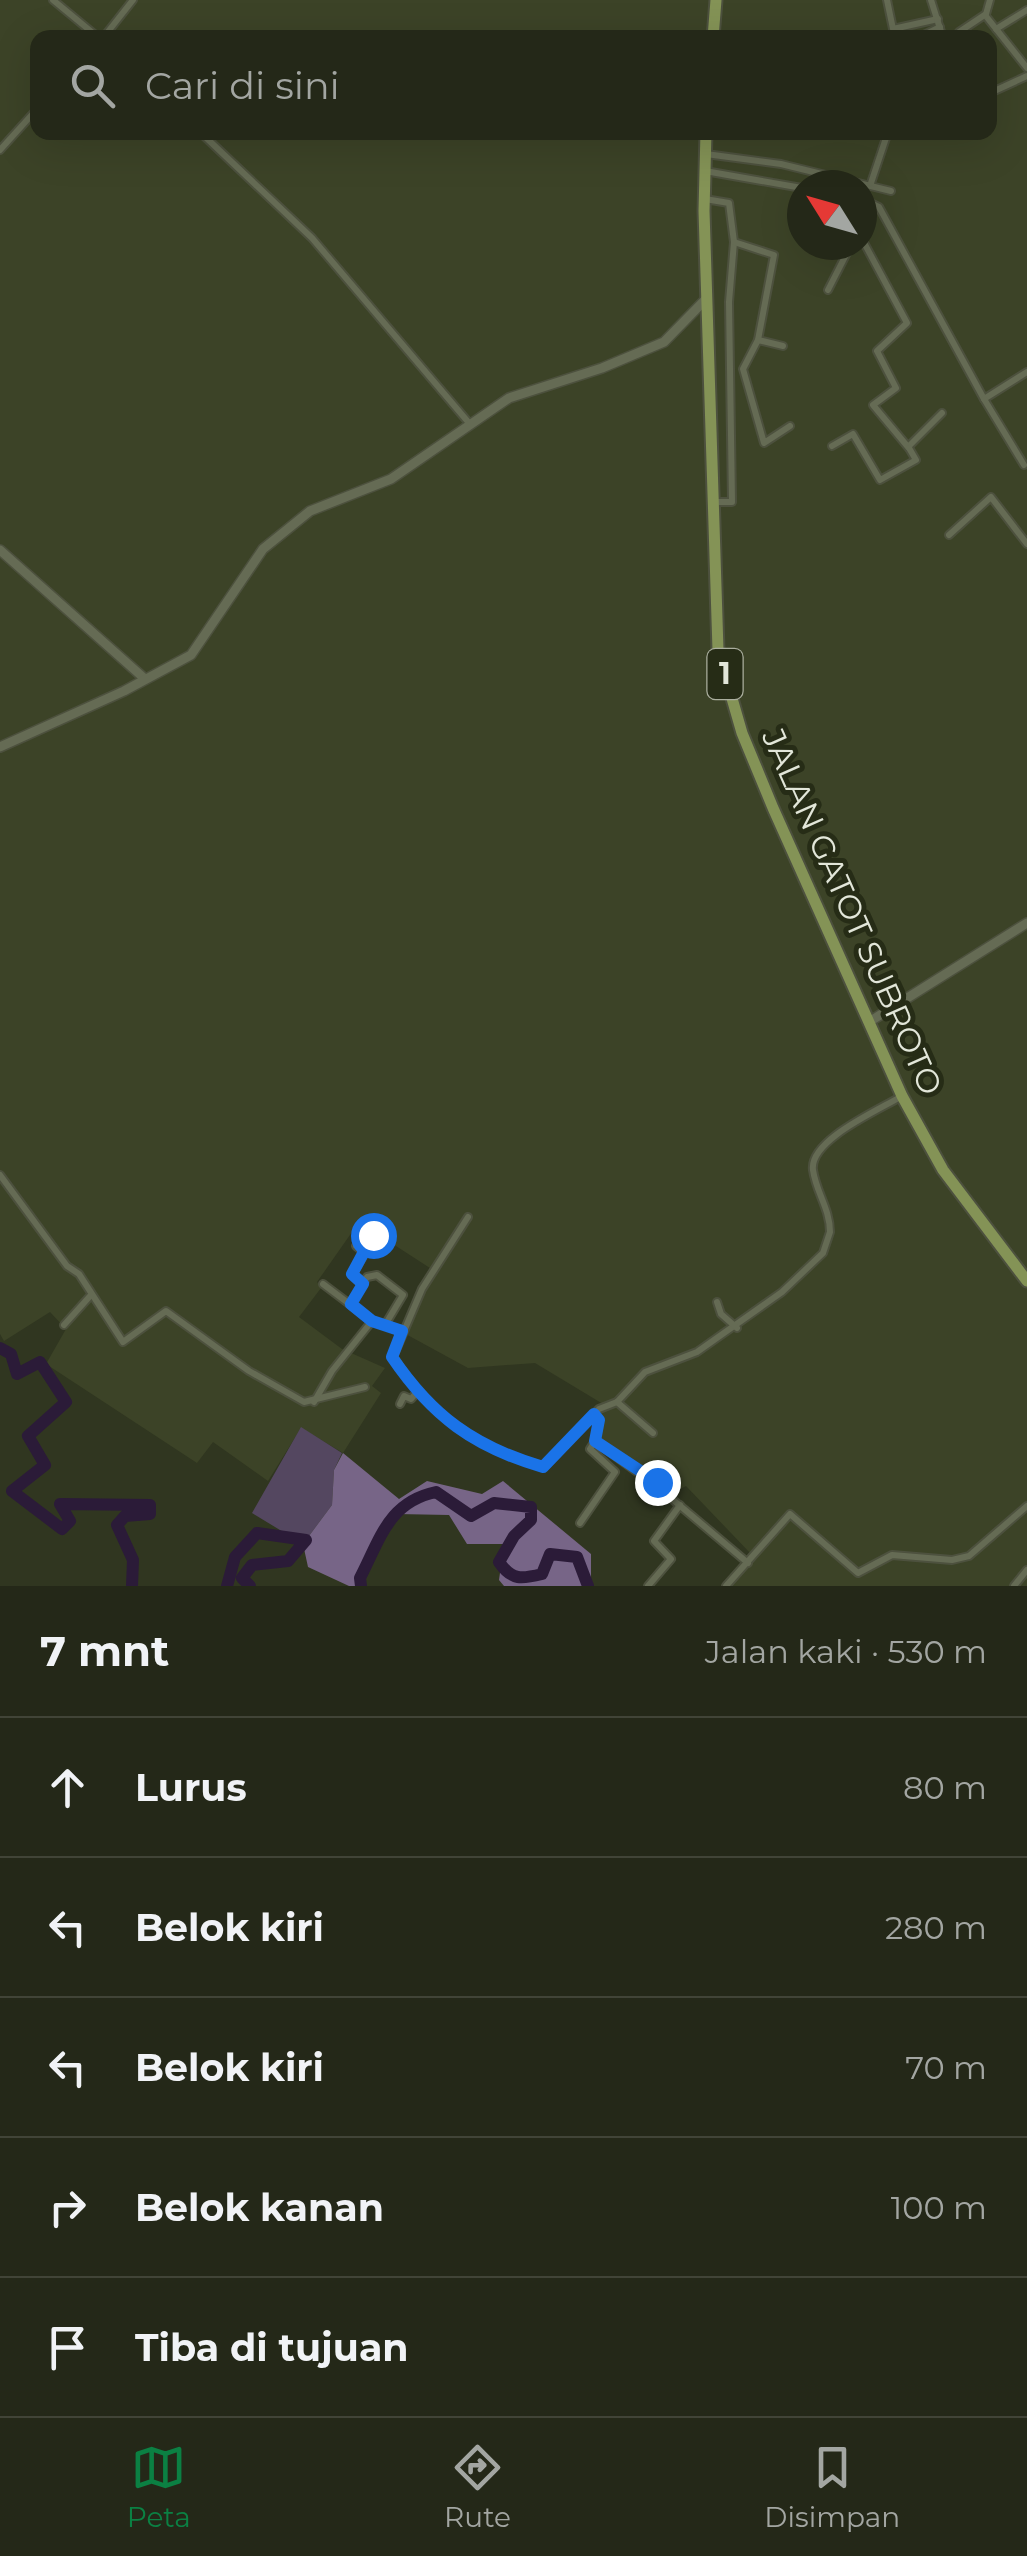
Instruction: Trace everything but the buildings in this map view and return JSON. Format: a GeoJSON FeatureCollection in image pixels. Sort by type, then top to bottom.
{"type":"FeatureCollection","features":[{"type":"Feature","properties":{"kind":"highway"},"geometry":{"type":"LineString","coordinates":[[714,30],[716,0]]}},
{"type":"Feature","properties":{"kind":"highway","name":"JALAN GATOT SUBROTO"},"geometry":{"type":"LineString","coordinates":[[705,140],[716,631],[731,696],[772,808],[902,1096],[943,1170],[1027,1280]]}},
{"type":"Feature","properties":{"kind":"street"},"geometry":{"type":"LineString","coordinates":[[54,0],[91,30]]}},
{"type":"Feature","properties":{"kind":"street"},"geometry":{"type":"LineString","coordinates":[[108,30],[133,0]]}},
{"type":"Feature","properties":{"kind":"street"},"geometry":{"type":"LineString","coordinates":[[887,0],[893,30],[939,23]]}},
{"type":"Feature","properties":{"kind":"street"},"geometry":{"type":"LineString","coordinates":[[931,0],[940,30]]}},
{"type":"Feature","properties":{"kind":"street"},"geometry":{"type":"LineString","coordinates":[[961,30],[985,15],[990,0]]}},
{"type":"Feature","properties":{"kind":"street"},"geometry":{"type":"LineString","coordinates":[[985,15],[996,29],[1027,10]]}},
{"type":"Feature","properties":{"kind":"street"},"geometry":{"type":"LineString","coordinates":[[929,30],[939,23]]}},
{"type":"Feature","properties":{"kind":"street"},"geometry":{"type":"LineString","coordinates":[[997,30],[1027,68]]}},
{"type":"Feature","properties":{"kind":"street"},"geometry":{"type":"LineString","coordinates":[[997,90],[1027,76]]}},
{"type":"Feature","properties":{"kind":"street"},"geometry":{"type":"LineString","coordinates":[[0,150],[30,117]]}},
{"type":"Feature","properties":{"kind":"street"},"geometry":{"type":"LineString","coordinates":[[208,140],[312,238],[468,423]]}},
{"type":"Feature","properties":{"kind":"street"},"geometry":{"type":"LineString","coordinates":[[876,170],[885,140]]}},
{"type":"Feature","properties":{"kind":"street"},"geometry":{"type":"LineString","coordinates":[[704,154],[801,170]]}},
{"type":"Feature","properties":{"kind":"street"},"geometry":{"type":"LineString","coordinates":[[704,171],[787,185]]}},
{"type":"Feature","properties":{"kind":"street"},"geometry":{"type":"LineString","coordinates":[[877,186],[890,191]]}},
{"type":"Feature","properties":{"kind":"street"},"geometry":{"type":"LineString","coordinates":[[704,199],[730,203],[734,242],[730,292],[732,502],[713,502]]}},
{"type":"Feature","properties":{"kind":"street"},"geometry":{"type":"LineString","coordinates":[[877,206],[1024,465]]}},
{"type":"Feature","properties":{"kind":"street"},"geometry":{"type":"LineString","coordinates":[[734,242],[774,254],[758,340],[743,369],[764,443],[790,426]]}},
{"type":"Feature","properties":{"kind":"street"},"geometry":{"type":"LineString","coordinates":[[828,290],[843,260]]}},
{"type":"Feature","properties":{"kind":"street"},"geometry":{"type":"LineString","coordinates":[[832,446],[853,434],[880,480],[916,460],[872,404],[896,388],[877,351],[904,330],[907,318],[874,260]]}},
{"type":"Feature","properties":{"kind":"street"},"geometry":{"type":"LineString","coordinates":[[0,747],[145,680],[195,651],[256,557],[297,519],[392,479],[468,423],[522,392],[602,368],[664,342],[707,292],[730,292]]}},
{"type":"Feature","properties":{"kind":"street"},"geometry":{"type":"LineString","coordinates":[[758,340],[783,346]]}},
{"type":"Feature","properties":{"kind":"street"},"geometry":{"type":"LineString","coordinates":[[984,399],[1027,372]]}},
{"type":"Feature","properties":{"kind":"street"},"geometry":{"type":"LineString","coordinates":[[908,448],[942,413]]}},
{"type":"Feature","properties":{"kind":"street"},"geometry":{"type":"LineString","coordinates":[[949,535],[991,496],[1027,544]]}},
{"type":"Feature","properties":{"kind":"street"},"geometry":{"type":"LineString","coordinates":[[0,550],[145,680]]}},
{"type":"Feature","properties":{"kind":"street"},"geometry":{"type":"LineString","coordinates":[[869,1022],[1027,922]]}},
{"type":"Feature","properties":{"kind":"street"},"geometry":{"type":"LineString","coordinates":[[468,1216],[402,1331],[392,1357],[437,1414],[490,1448],[543,1467],[594,1414],[617,1402],[645,1372],[682,1360],[737,1328],[827,1247],[830,1224],[813,1170],[815,1153],[830,1139],[902,1096]]}},
{"type":"Feature","properties":{"kind":"street"},"geometry":{"type":"LineString","coordinates":[[0,1175],[123,1342],[166,1311],[249,1371],[304,1402],[365,1387]]}},
{"type":"Feature","properties":{"kind":"street"},"geometry":{"type":"LineString","coordinates":[[363,1284],[352,1275],[373,1235]]}},
{"type":"Feature","properties":{"kind":"street"},"geometry":{"type":"LineString","coordinates":[[356,1246],[364,1252]]}},
{"type":"Feature","properties":{"kind":"street"},"geometry":{"type":"LineString","coordinates":[[351,1304],[367,1277],[376,1276],[403,1295],[385,1325]]}},
{"type":"Feature","properties":{"kind":"street"},"geometry":{"type":"LineString","coordinates":[[323,1284],[372,1321],[402,1331]]}},
{"type":"Feature","properties":{"kind":"street"},"geometry":{"type":"LineString","coordinates":[[64,1324],[91,1295]]}},
{"type":"Feature","properties":{"kind":"street"},"geometry":{"type":"LineString","coordinates":[[717,1302],[721,1314],[737,1328]]}},
{"type":"Feature","properties":{"kind":"street"},"geometry":{"type":"LineString","coordinates":[[314,1402],[332,1371],[372,1321]]}},
{"type":"Feature","properties":{"kind":"street"},"geometry":{"type":"LineString","coordinates":[[398,1380],[403,1371]]}},
{"type":"Feature","properties":{"kind":"street"},"geometry":{"type":"LineString","coordinates":[[400,1404],[404,1396],[411,1398],[418,1391]]}},
{"type":"Feature","properties":{"kind":"street"},"geometry":{"type":"LineString","coordinates":[[617,1402],[653,1433]]}},
{"type":"Feature","properties":{"kind":"street"},"geometry":{"type":"LineString","coordinates":[[580,1524],[616,1472],[590,1449],[599,1420],[594,1414]]}},
{"type":"Feature","properties":{"kind":"street"},"geometry":{"type":"LineString","coordinates":[[595,1441],[648,1480],[660,1483],[749,1564]]}},
{"type":"Feature","properties":{"kind":"street"},"geometry":{"type":"LineString","coordinates":[[648,1586],[670,1560],[654,1542],[680,1505]]}},
{"type":"Feature","properties":{"kind":"street"},"geometry":{"type":"LineString","coordinates":[[726,1586],[790,1514],[858,1573],[892,1556],[952,1560],[969,1556],[1027,1506]]}},
{"type":"Feature","properties":{"kind":"street"},"geometry":{"type":"LineString","coordinates":[[1014,1586],[1027,1570]]}},
{"type":"Feature","properties":{"kind":"shaded area"},"geometry":{"type":"Polygon","coordinates":[[[0,0],[1027,0],[1027,1586],[725,1586],[752,1555],[686,1486],[664,1497],[595,1443],[603,1404],[535,1363],[468,1368],[402,1332],[433,1270],[359,1222],[317,1282],[321,1288],[299,1317],[342,1349],[385,1368],[372,1386],[381,1393],[343,1453],[301,1428],[268,1481],[213,1442],[197,1463],[46,1364],[66,1329],[50,1312],[4,1341],[0,1334],[0,0]]]}},
{"type":"Feature","properties":{"kind":"shaded area"},"geometry":{"type":"Polygon","coordinates":[[[301,1427],[342,1453],[334,1470],[332,1505],[303,1544],[252,1513],[301,1427]]]}},
{"type":"Feature","properties":{"kind":"shaded area"},"geometry":{"type":"Polygon","coordinates":[[[343,1453],[399,1499],[427,1481],[482,1494],[503,1481],[591,1554],[591,1586],[504,1586],[499,1580],[504,1544],[467,1544],[449,1515],[397,1514],[360,1586],[349,1586],[308,1567],[303,1544],[332,1505],[334,1470],[343,1453]]]}},
{"type":"Feature","properties":{"kind":"waterway"},"geometry":{"type":"LineString","coordinates":[[0,1348],[11,1354],[17,1374],[40,1362],[66,1402],[28,1436],[45,1465],[12,1491],[62,1529],[70,1521],[60,1504],[150,1505],[150,1514],[125,1516],[117,1525],[133,1560],[132,1586]]}},
{"type":"Feature","properties":{"kind":"waterway"},"geometry":{"type":"LineString","coordinates":[[361,1586],[360,1578],[388,1523],[407,1504],[436,1492],[471,1516],[494,1503],[531,1507],[531,1520],[514,1536],[499,1562],[508,1573],[523,1577],[542,1574],[550,1554],[577,1557],[588,1586]]}},
{"type":"Feature","properties":{"kind":"waterway"},"geometry":{"type":"LineString","coordinates":[[227,1586],[235,1557],[257,1533],[306,1540],[288,1561],[252,1565],[242,1578],[250,1586]]}},
{"type":"Feature","properties":{"kind":"route"},"geometry":{"type":"LineString","coordinates":[[373,1235],[352,1274],[363,1284],[351,1304],[372,1321],[402,1331],[392,1357],[429,1407],[490,1448],[543,1467],[594,1414],[599,1420],[595,1441],[648,1480],[657,1482]]}}]}
